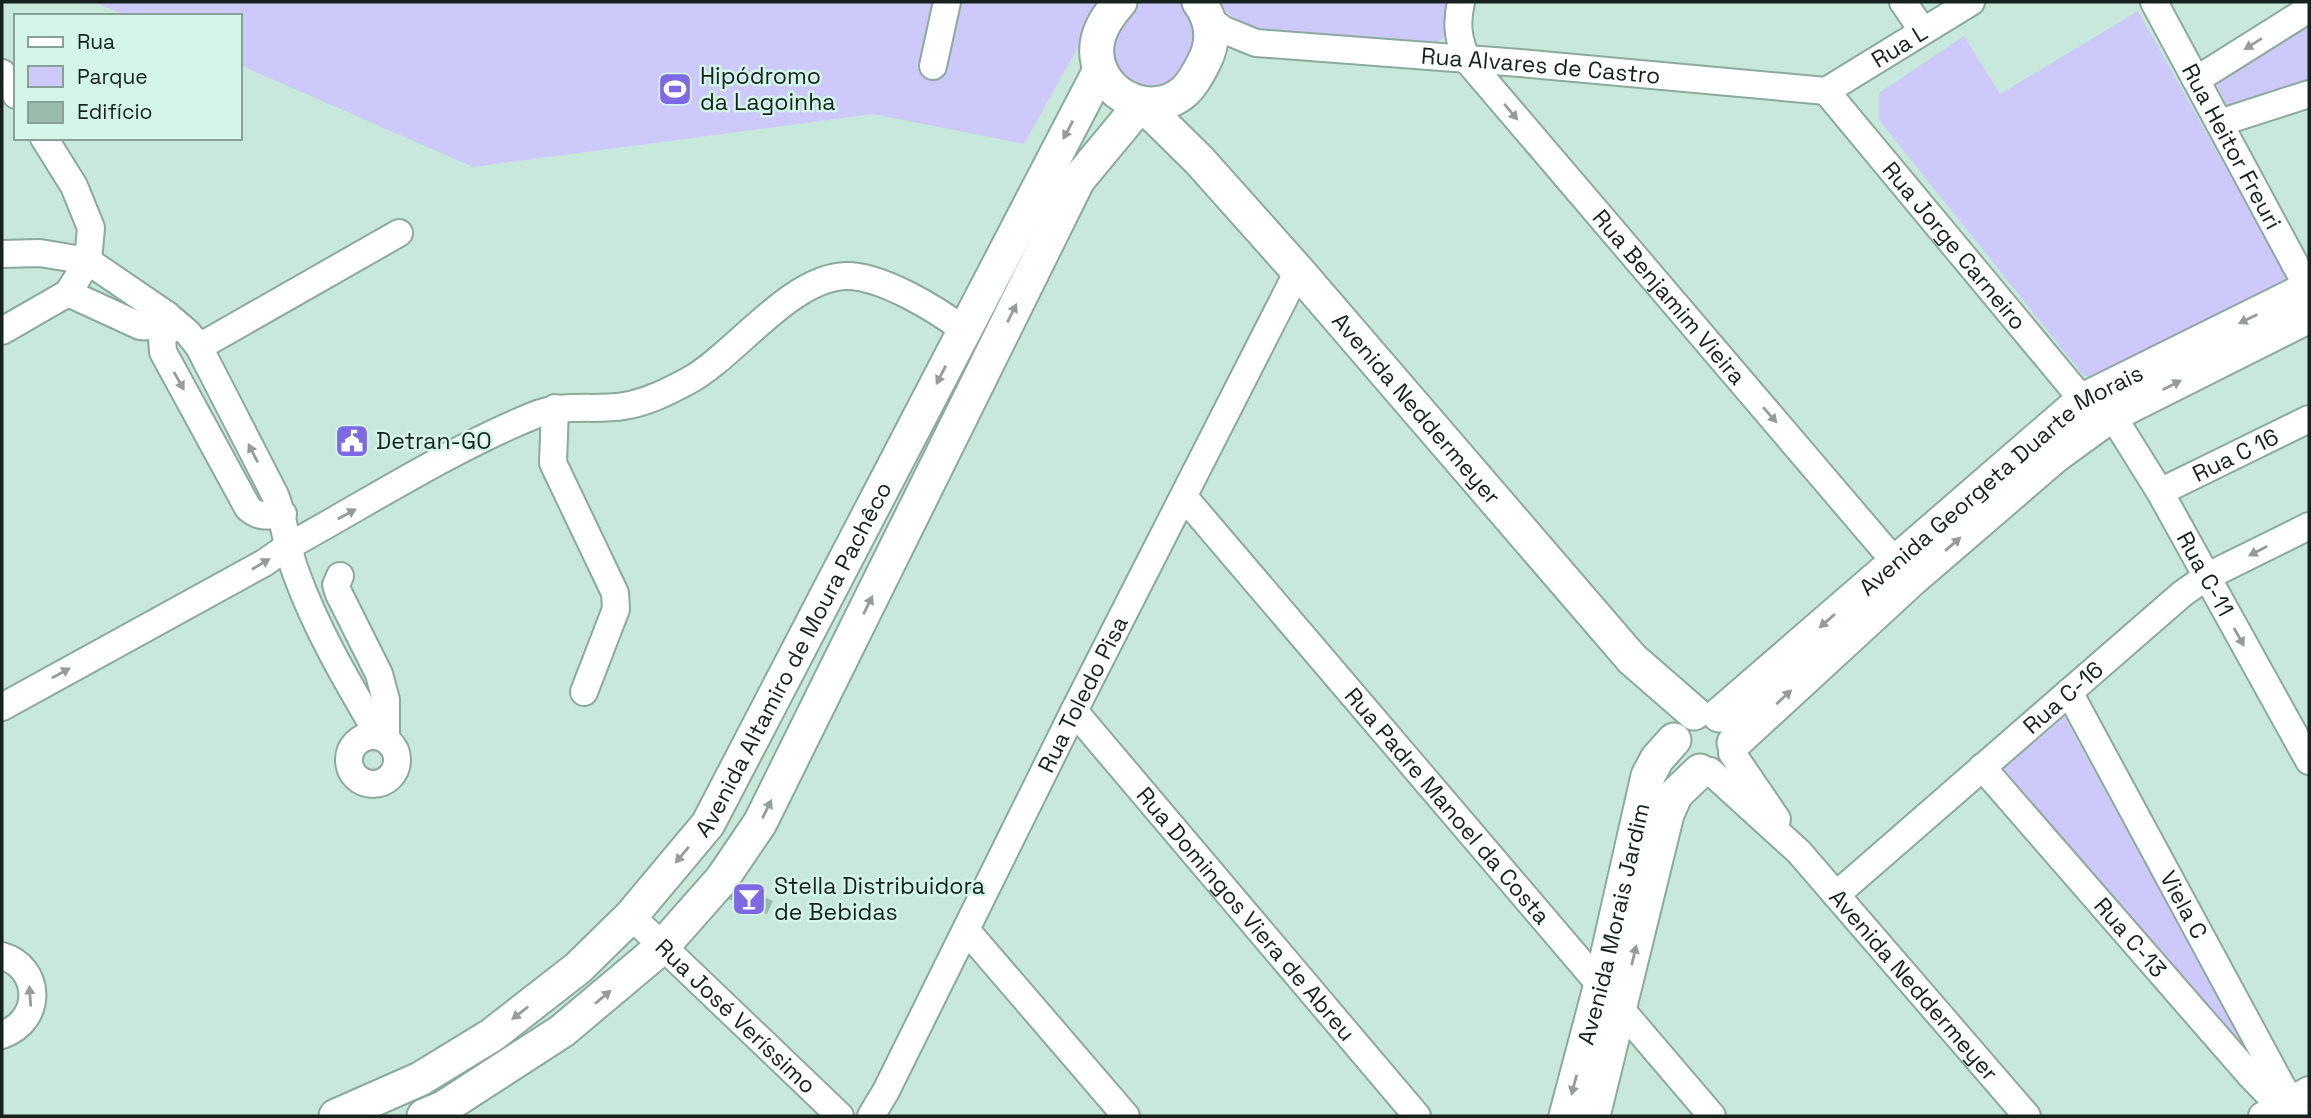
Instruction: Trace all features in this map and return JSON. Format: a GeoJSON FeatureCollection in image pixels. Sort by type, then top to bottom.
{"type":"FeatureCollection","features":[{"type":"Feature","properties":{"kind":"main road"},"geometry":{"type":"LineString","coordinates":[[1100,70],[1097,48],[1099,37],[1102,27],[1119,2]]}},
{"type":"Feature","properties":{"kind":"main road"},"geometry":{"type":"LineString","coordinates":[[1141,104],[1164,102],[1184,92],[1192,83],[1207,56],[1212,39],[1205,11]]}},
{"type":"Feature","properties":{"kind":"main road","name":"Avenida Neddermeyer"},"geometry":{"type":"LineString","coordinates":[[1100,70],[1109,85],[1123,97],[1141,104],[1199,160],[1705,742]]}},
{"type":"Feature","properties":{"kind":"main road","name":"Avenida Altamiro de Moura Pachêco"},"geometry":{"type":"LineString","coordinates":[[337,1116],[420,1079],[492,1035],[578,968],[631,916],[708,824],[1100,70]]}},
{"type":"Feature","properties":{"kind":"main road","name":"Avenida Neddermeyer"},"geometry":{"type":"LineString","coordinates":[[1184,92],[1185,114],[1199,160]]}},
{"type":"Feature","properties":{"kind":"main road","name":"Avenida Altamiro de Moura Pachêco"},"geometry":{"type":"LineString","coordinates":[[424,1116],[443,1108],[562,1031],[662,947],[722,879],[760,823],[1078,180],[1141,104]]}},
{"type":"Feature","properties":{"kind":"main road","name":"Avenida Georgeta Duarte Morais"},"geometry":{"type":"LineString","coordinates":[[1705,742],[1991,495],[2055,456],[2097,408],[2309,289]]}},
{"type":"Feature","properties":{"kind":"main road","name":"Avenida Georgeta Duarte Morais"},"geometry":{"type":"LineString","coordinates":[[2097,408],[2309,316]]}},
{"type":"Feature","properties":{"kind":"main road","name":"Avenida Morais Jardim"},"geometry":{"type":"LineString","coordinates":[[1593,1116],[1648,776],[1657,759],[1705,742]]}},
{"type":"Feature","properties":{"kind":"main road","name":"Avenida Morais Jardim"},"geometry":{"type":"LineString","coordinates":[[1566,1116],[1611,997]]}},
{"type":"Feature","properties":{"kind":"street"},"geometry":{"type":"LineString","coordinates":[[933,66],[947,2]]}},
{"type":"Feature","properties":{"kind":"street","name":"Rua Benjamim Vieira"},"geometry":{"type":"LineString","coordinates":[[1461,2],[1457,20],[1458,39],[1467,60],[1903,571]]}},
{"type":"Feature","properties":{"kind":"street"},"geometry":{"type":"LineString","coordinates":[[1903,2],[1923,31]]}},
{"type":"Feature","properties":{"kind":"street","name":"Rua L"},"geometry":{"type":"LineString","coordinates":[[1826,91],[1971,2]]}},
{"type":"Feature","properties":{"kind":"street","name":"Rua Heitor Freuri"},"geometry":{"type":"LineString","coordinates":[[2154,2],[2309,289]]}},
{"type":"Feature","properties":{"kind":"street"},"geometry":{"type":"LineString","coordinates":[[2196,80],[2309,9]]}},
{"type":"Feature","properties":{"kind":"street","name":"Rua Alvares de Castro"},"geometry":{"type":"LineString","coordinates":[[1205,11],[1224,30],[1256,43],[1826,91]]}},
{"type":"Feature","properties":{"kind":"street","name":"Rua Alvares de Castro"},"geometry":{"type":"LineString","coordinates":[[1207,56],[1256,43]]}},
{"type":"Feature","properties":{"kind":"street"},"geometry":{"type":"LineString","coordinates":[[2,73],[14,92]]}},
{"type":"Feature","properties":{"kind":"street","name":"Rua Jorge Carneiro"},"geometry":{"type":"LineString","coordinates":[[1826,91],[2097,408]]}},
{"type":"Feature","properties":{"kind":"street"},"geometry":{"type":"LineString","coordinates":[[2219,123],[2309,94]]}},
{"type":"Feature","properties":{"kind":"street"},"geometry":{"type":"LineString","coordinates":[[7,320],[68,293],[88,261],[91,228],[74,186],[45,140]]}},
{"type":"Feature","properties":{"kind":"street"},"geometry":{"type":"LineString","coordinates":[[199,347],[399,233]]}},
{"type":"Feature","properties":{"kind":"street"},"geometry":{"type":"LineString","coordinates":[[2,254],[40,253],[88,261],[171,319],[199,347],[275,495],[304,596],[351,688],[383,738],[386,700],[379,674],[339,594],[337,585],[340,576]]}},
{"type":"Feature","properties":{"kind":"street","name":"Rua Toledo Pisa"},"geometry":{"type":"LineString","coordinates":[[871,1116],[886,1091],[1074,711],[1298,271]]}},
{"type":"Feature","properties":{"kind":"street"},"geometry":{"type":"LineString","coordinates":[[2,707],[479,442],[555,408],[623,406],[659,397],[698,376],[791,298],[817,283],[845,276],[875,282],[932,306],[964,330]]}},
{"type":"Feature","properties":{"kind":"street"},"geometry":{"type":"LineString","coordinates":[[68,293],[140,326],[148,327],[171,319]]}},
{"type":"Feature","properties":{"kind":"street"},"geometry":{"type":"LineString","coordinates":[[171,319],[162,337],[163,352],[248,508],[264,517],[282,514]]}},
{"type":"Feature","properties":{"kind":"street"},"geometry":{"type":"LineString","coordinates":[[555,408],[553,463],[615,593],[616,609],[584,692]]}},
{"type":"Feature","properties":{"kind":"street","name":"Rua C-11"},"geometry":{"type":"LineString","coordinates":[[2097,408],[2160,492],[2309,761]]}},
{"type":"Feature","properties":{"kind":"street","name":"Rua C 16"},"geometry":{"type":"LineString","coordinates":[[2160,492],[2309,419]]}},
{"type":"Feature","properties":{"kind":"street","name":"Rua Padre Manoel da Costa"},"geometry":{"type":"LineString","coordinates":[[1184,497],[1712,1116]]}},
{"type":"Feature","properties":{"kind":"street","name":"Rua C-16"},"geometry":{"type":"LineString","coordinates":[[1836,895],[2182,594],[2206,577],[2309,526]]}},
{"type":"Feature","properties":{"kind":"street"},"geometry":{"type":"LineString","coordinates":[[327,644],[356,629]]}},
{"type":"Feature","properties":{"kind":"street"},"geometry":{"type":"LineString","coordinates":[[351,688],[379,674]]}},
{"type":"Feature","properties":{"kind":"street","name":"Viela C"},"geometry":{"type":"LineString","coordinates":[[2069,692],[2288,1106]]}},
{"type":"Feature","properties":{"kind":"street","name":"Rua Domingos Viera de Abreu"},"geometry":{"type":"LineString","coordinates":[[1074,711],[1417,1116]]}},
{"type":"Feature","properties":{"kind":"street","name":"Avenida Neddermeyer"},"geometry":{"type":"LineString","coordinates":[[1705,742],[2028,1116]]}},
{"type":"Feature","properties":{"kind":"street","name":"Rua C-13"},"geometry":{"type":"LineString","coordinates":[[1982,767],[2241,1065],[2288,1106]]}},
{"type":"Feature","properties":{"kind":"street","name":"Rua José Veríssimo"},"geometry":{"type":"LineString","coordinates":[[631,916],[840,1116]]}},
{"type":"Feature","properties":{"kind":"street"},"geometry":{"type":"LineString","coordinates":[[967,930],[1126,1116]]}},
{"type":"Feature","properties":{"kind":"street"},"geometry":{"type":"LineString","coordinates":[[2,956],[25,973],[33,993],[31,1011],[16,1030],[2,1035]]}},
{"type":"Feature","properties":{"kind":"green space","name":"Hipódromo da Lagoinha"},"geometry":{"type":"Polygon","coordinates":[[[94,2],[1103,2],[1024,144],[873,114],[473,167],[242,66],[242,14],[121,14],[94,2]]]}},
{"type":"Feature","properties":{"kind":"green space"},"geometry":{"type":"Polygon","coordinates":[[[1133,2],[1192,2],[1202,57],[1152,97],[1114,81],[1109,39],[1133,2]]]}},
{"type":"Feature","properties":{"kind":"green space"},"geometry":{"type":"Polygon","coordinates":[[[1221,2],[1453,2],[1446,35],[1430,48],[1254,30],[1223,10],[1221,2]]]}},
{"type":"Feature","properties":{"kind":"green space"},"geometry":{"type":"Polygon","coordinates":[[[2138,11],[2287,277],[2284,291],[2107,377],[2084,376],[1879,120],[1879,93],[1964,36],[2000,94],[2138,11]]]}},
{"type":"Feature","properties":{"kind":"green space"},"geometry":{"type":"Polygon","coordinates":[[[2309,22],[2309,84],[2230,110],[2215,82],[2309,22]]]}},
{"type":"Feature","properties":{"kind":"green space"},"geometry":{"type":"Polygon","coordinates":[[[2064,716],[2260,1074],[2003,769],[2064,716]]]}},
{"type":"Feature","properties":{"kind":"building","name":"Stella Distribuidora de Bebidas"},"geometry":{"type":"Polygon","coordinates":[[[735,884],[773,901],[767,914],[723,897],[735,884]]]}},
{"type":"Feature","properties":{"kind":"place","name":"Hipódromo da Lagoinha"},"geometry":{"type":"Point","coordinates":[675,89]}},
{"type":"Feature","properties":{"kind":"place","name":"Detran-GO"},"geometry":{"type":"Point","coordinates":[352,441]}},
{"type":"Feature","properties":{"kind":"place","name":"Stella Distribuidora de Bebidas"},"geometry":{"type":"Point","coordinates":[749,899]}}]}
